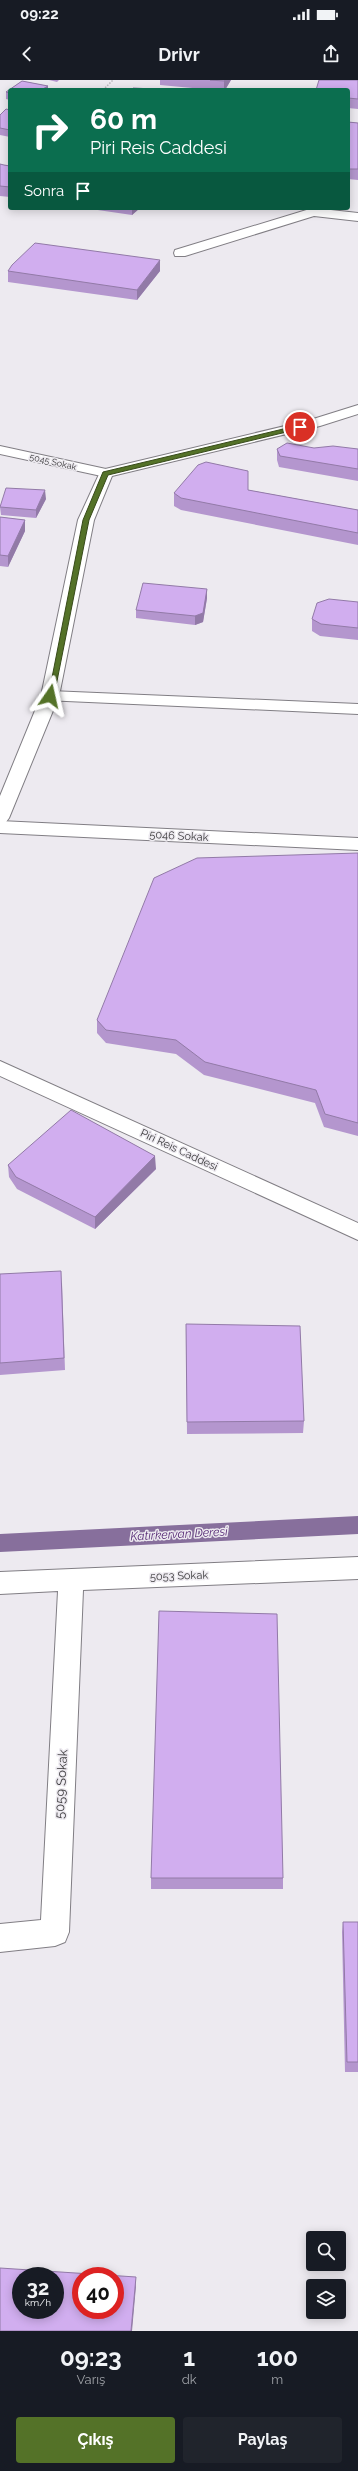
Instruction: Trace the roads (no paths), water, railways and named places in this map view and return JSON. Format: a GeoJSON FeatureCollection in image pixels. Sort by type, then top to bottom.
{"type":"FeatureCollection","features":[{"type":"Feature","properties":{"kind":"street"},"geometry":{"type":"LineString","coordinates":[[180,253],[313,212],[358,217]]}},
{"type":"Feature","properties":{"kind":"street"},"geometry":{"type":"LineString","coordinates":[[0,818],[50,696],[86,520],[106,473],[315,423],[358,409]]}},
{"type":"Feature","properties":{"kind":"street","name":"5045 Sokak"},"geometry":{"type":"LineString","coordinates":[[0,450],[106,473]]}},
{"type":"Feature","properties":{"kind":"street"},"geometry":{"type":"LineString","coordinates":[[50,696],[358,709]]}},
{"type":"Feature","properties":{"kind":"street","name":"5046 Sokak"},"geometry":{"type":"LineString","coordinates":[[0,827],[358,844]]}},
{"type":"Feature","properties":{"kind":"street","name":"Piri Reis Caddesi"},"geometry":{"type":"LineString","coordinates":[[0,1068],[358,1232]]}},
{"type":"Feature","properties":{"kind":"street","name":"5053 Sokak"},"geometry":{"type":"LineString","coordinates":[[0,1583],[358,1568]]}},
{"type":"Feature","properties":{"kind":"street","name":"5059 Sokak"},"geometry":{"type":"LineString","coordinates":[[0,1938],[55,1932],[71,1580]]}},
{"type":"Feature","properties":{"kind":"waterway","name":"Katırkervan Deresi"},"geometry":{"type":"LineString","coordinates":[[0,1543],[358,1525]]}}]}
